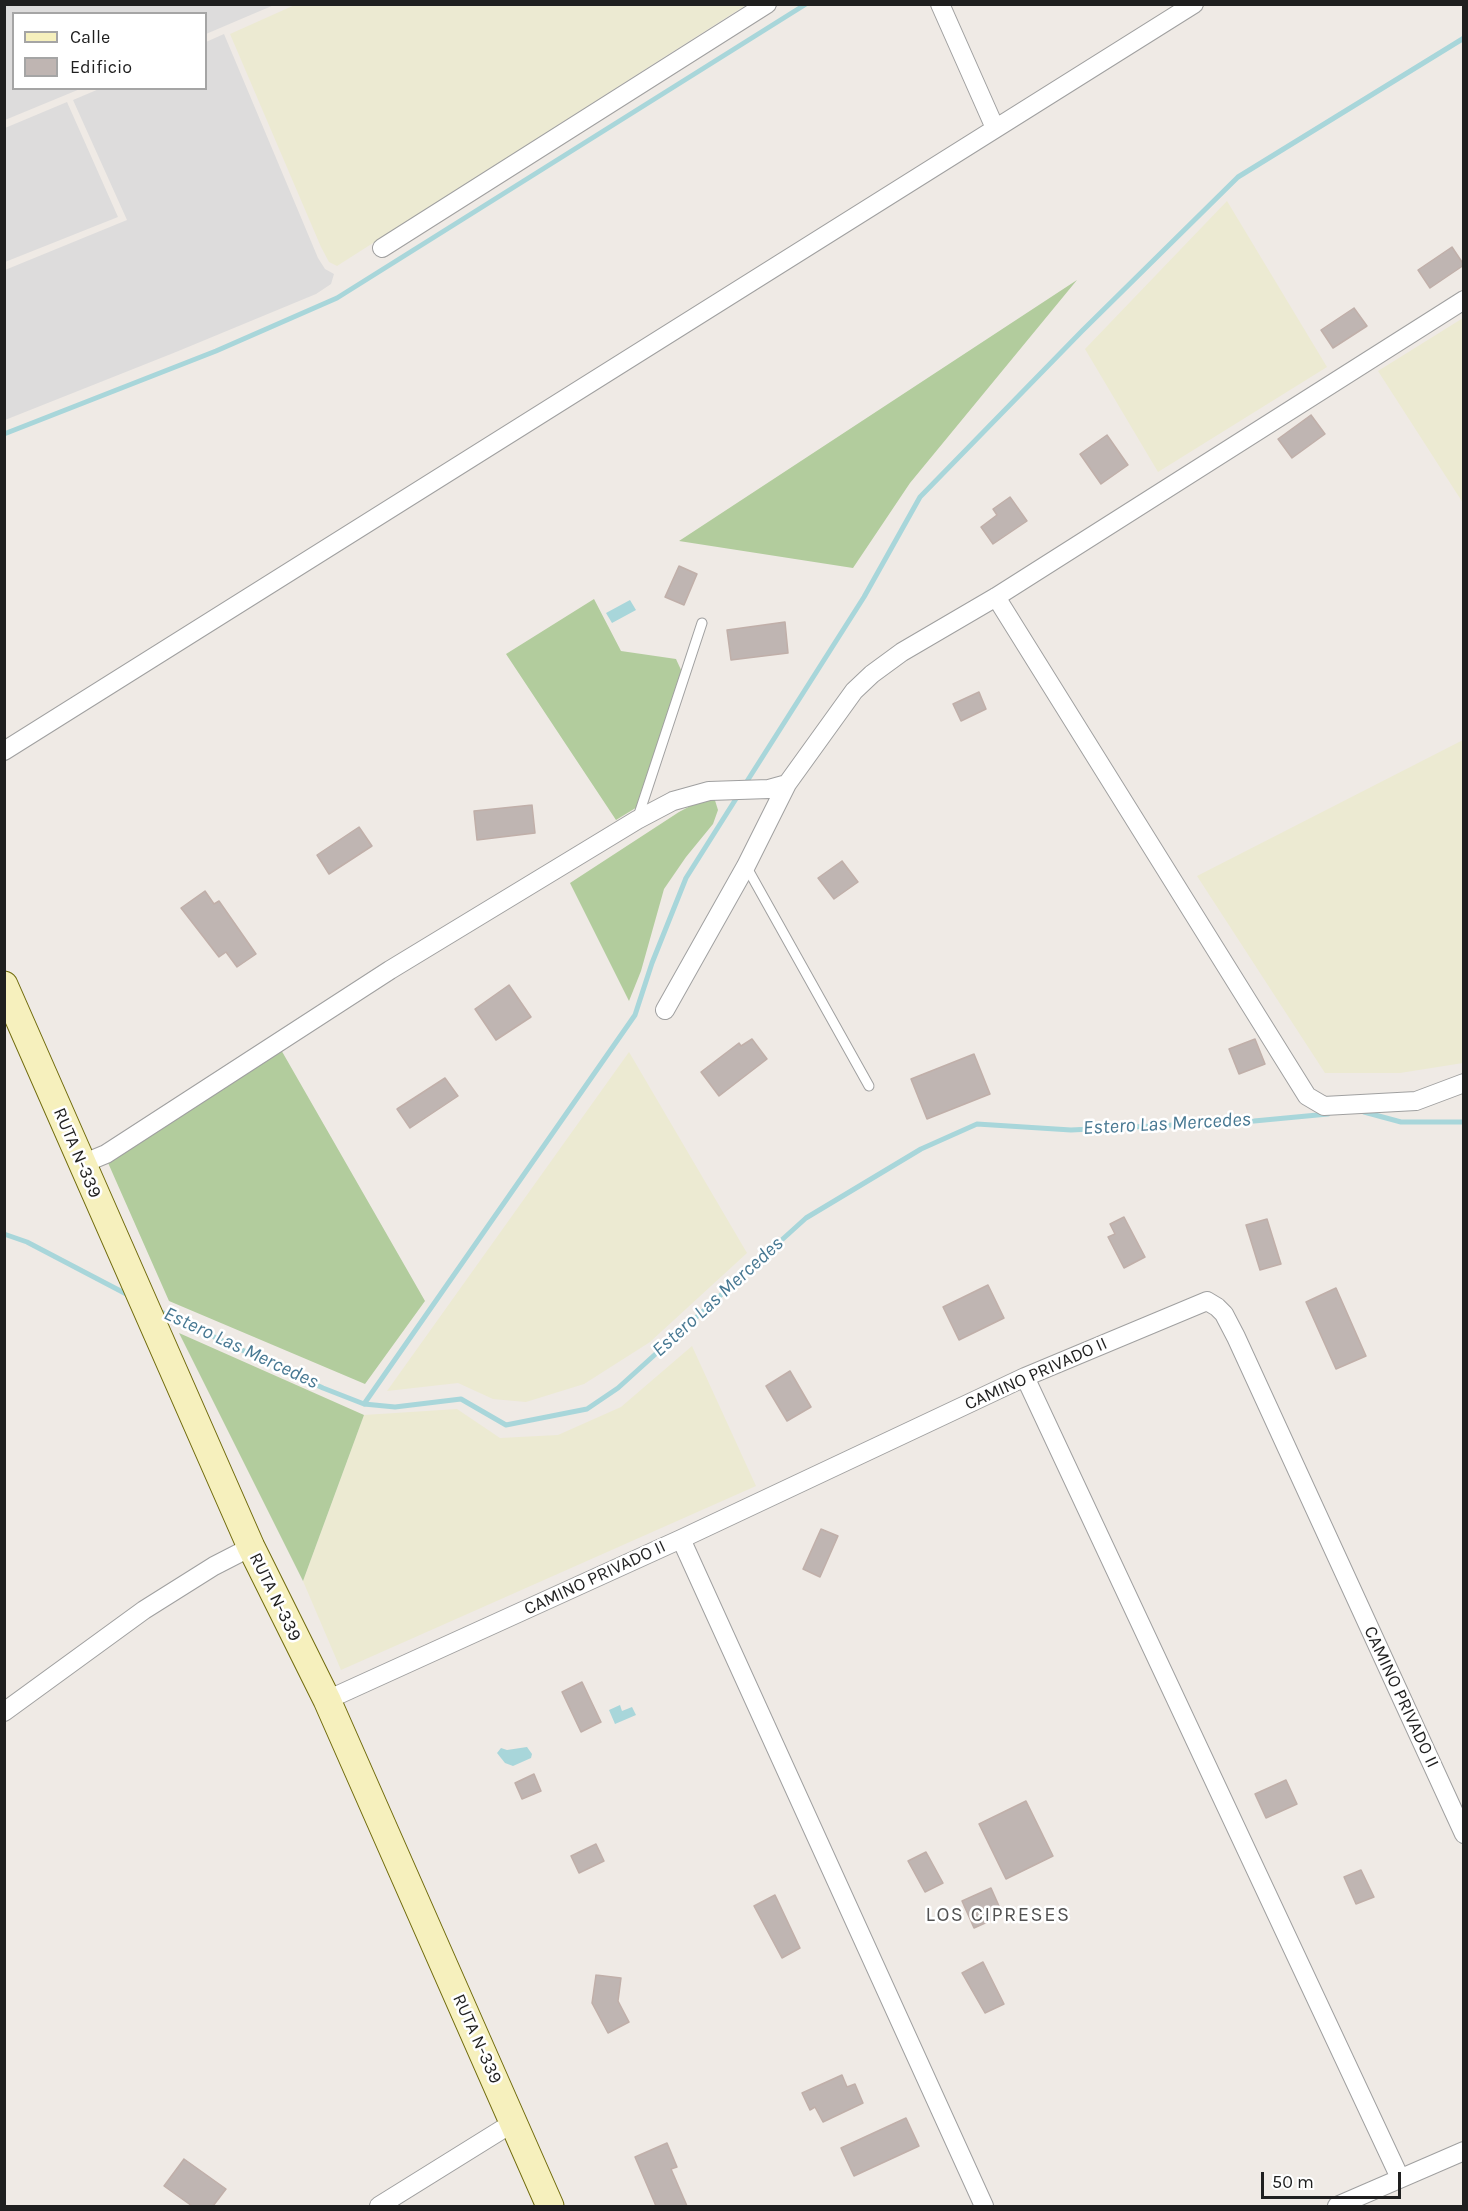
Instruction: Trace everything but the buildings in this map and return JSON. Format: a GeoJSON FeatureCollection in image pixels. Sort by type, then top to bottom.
{"type":"FeatureCollection","features":[{"type":"Feature","properties":{"kind":"street"},"geometry":{"type":"LineString","coordinates":[[382,248],[767,4]]}},
{"type":"Feature","properties":{"kind":"street"},"geometry":{"type":"LineString","coordinates":[[940,4],[995,128]]}},
{"type":"Feature","properties":{"kind":"street"},"geometry":{"type":"LineString","coordinates":[[4,751],[1194,4]]}},
{"type":"Feature","properties":{"kind":"street"},"geometry":{"type":"LineString","coordinates":[[665,1010],[746,866],[787,784],[854,691],[872,674],[902,652],[996,597],[1464,300]]}},
{"type":"Feature","properties":{"kind":"street"},"geometry":{"type":"LineString","coordinates":[[996,597],[1307,1096],[1324,1106],[1416,1101],[1464,1083]]}},
{"type":"Feature","properties":{"kind":"street"},"geometry":{"type":"LineString","coordinates":[[82,1164],[106,1154],[390,970],[637,820],[674,801],[709,790],[769,789],[787,784]]}},
{"type":"Feature","properties":{"kind":"street","name":"RUTA N-339"},"geometry":{"type":"LineString","coordinates":[[4,985],[251,1547],[327,1700],[550,2206]]}},
{"type":"Feature","properties":{"kind":"street","name":"CAMINO PRIVADO II"},"geometry":{"type":"LineString","coordinates":[[327,1700],[681,1539],[1025,1377],[1194,1305],[1207,1302],[1217,1307],[1236,1337],[1464,1834]]}},
{"type":"Feature","properties":{"kind":"street"},"geometry":{"type":"LineString","coordinates":[[1025,1377],[1400,2178]]}},
{"type":"Feature","properties":{"kind":"street"},"geometry":{"type":"LineString","coordinates":[[681,1539],[984,2206]]}},
{"type":"Feature","properties":{"kind":"street"},"geometry":{"type":"LineString","coordinates":[[4,1712],[144,1610],[214,1566],[251,1547]]}},
{"type":"Feature","properties":{"kind":"street"},"geometry":{"type":"LineString","coordinates":[[379,2206],[514,2122]]}},
{"type":"Feature","properties":{"kind":"street"},"geometry":{"type":"LineString","coordinates":[[1337,2206],[1464,2151]]}},
{"type":"Feature","properties":{"kind":"lane"},"geometry":{"type":"LineString","coordinates":[[637,820],[702,623]]}},
{"type":"Feature","properties":{"kind":"lane"},"geometry":{"type":"LineString","coordinates":[[746,866],[869,1086]]}},
{"type":"Feature","properties":{"kind":"shaded area"},"geometry":{"type":"Polygon","coordinates":[[[5,4],[274,4],[207,34],[207,12],[12,12],[12,90],[78,90],[5,120],[5,4]]]}},
{"type":"Feature","properties":{"kind":"shaded area"},"geometry":{"type":"Polygon","coordinates":[[[297,4],[746,5],[337,266],[329,262],[321,247],[230,34],[297,4]]]}},
{"type":"Feature","properties":{"kind":"shaded area"},"geometry":{"type":"Polygon","coordinates":[[[224,34],[318,258],[325,269],[334,274],[331,284],[316,294],[5,420],[5,270],[127,220],[73,100],[97,90],[207,90],[207,42],[224,34]]]}},
{"type":"Feature","properties":{"kind":"shaded area"},"geometry":{"type":"Polygon","coordinates":[[[67,102],[118,217],[5,262],[5,128],[67,102]]]}},
{"type":"Feature","properties":{"kind":"shaded area"},"geometry":{"type":"Polygon","coordinates":[[[1227,201],[1327,367],[1158,472],[1085,349],[1227,201]]]}},
{"type":"Feature","properties":{"kind":"shaded area"},"geometry":{"type":"Polygon","coordinates":[[[1463,318],[1463,503],[1378,371],[1463,318]]]}},
{"type":"Feature","properties":{"kind":"shaded area"},"geometry":{"type":"Polygon","coordinates":[[[1463,740],[1463,1063],[1400,1073],[1325,1073],[1197,876],[1463,740]]]}},
{"type":"Feature","properties":{"kind":"shaded area"},"geometry":{"type":"Polygon","coordinates":[[[629,1052],[747,1253],[650,1342],[584,1384],[526,1402],[493,1399],[458,1383],[387,1391],[629,1052]]]}},
{"type":"Feature","properties":{"kind":"shaded area"},"geometry":{"type":"Polygon","coordinates":[[[692,1346],[756,1486],[341,1670],[303,1581],[364,1415],[457,1409],[500,1438],[558,1435],[621,1407],[692,1346]]]}},
{"type":"Feature","properties":{"kind":"green space"},"geometry":{"type":"Polygon","coordinates":[[[1077,280],[910,483],[853,568],[679,541],[1077,280]]]}},
{"type":"Feature","properties":{"kind":"green space"},"geometry":{"type":"Polygon","coordinates":[[[594,599],[621,651],[676,659],[687,683],[647,801],[616,820],[506,654],[594,599]]]}},
{"type":"Feature","properties":{"kind":"green space"},"geometry":{"type":"Polygon","coordinates":[[[713,794],[718,810],[713,824],[664,889],[641,971],[629,1001],[570,883],[679,812],[713,794]]]}},
{"type":"Feature","properties":{"kind":"green space"},"geometry":{"type":"Polygon","coordinates":[[[280,1048],[425,1301],[365,1384],[169,1301],[105,1156],[280,1048]]]}},
{"type":"Feature","properties":{"kind":"green space"},"geometry":{"type":"Polygon","coordinates":[[[179,1333],[364,1415],[303,1581],[179,1333]]]}},
{"type":"Feature","properties":{"kind":"water"},"geometry":{"type":"Polygon","coordinates":[[[630,600],[636,610],[612,623],[606,613],[630,600]]]}},
{"type":"Feature","properties":{"kind":"water"},"geometry":{"type":"Polygon","coordinates":[[[620,1705],[622,1711],[632,1707],[636,1715],[615,1724],[609,1710],[620,1705]]]}},
{"type":"Feature","properties":{"kind":"water"},"geometry":{"type":"Polygon","coordinates":[[[527,1747],[532,1754],[531,1758],[513,1766],[505,1763],[497,1753],[501,1748],[507,1750],[527,1747]]]}},
{"type":"Feature","properties":{"kind":"waterway"},"geometry":{"type":"LineString","coordinates":[[4,434],[216,351],[337,298],[806,4]]}},
{"type":"Feature","properties":{"kind":"waterway"},"geometry":{"type":"LineString","coordinates":[[744,786],[864,597],[920,497],[1082,331],[1238,177],[1464,38]]}},
{"type":"Feature","properties":{"kind":"waterway"},"geometry":{"type":"LineString","coordinates":[[364,1404],[635,1015],[652,963],[686,878],[739,794]]}},
{"type":"Feature","properties":{"kind":"waterway","name":"Estero Las Mercedes"},"geometry":{"type":"LineString","coordinates":[[1364,1112],[1401,1122],[1464,1122]]}},
{"type":"Feature","properties":{"kind":"waterway","name":"Estero Las Mercedes"},"geometry":{"type":"LineString","coordinates":[[159,1311],[323,1388],[364,1404],[395,1407],[461,1399],[506,1425],[587,1409],[618,1388],[806,1218],[921,1149],[977,1124],[1071,1130],[1254,1121],[1328,1114]]}},
{"type":"Feature","properties":{"kind":"waterway","name":"Estero Las Mercedes"},"geometry":{"type":"LineString","coordinates":[[4,1234],[27,1242],[132,1297]]}},
{"type":"Feature","properties":{"kind":"district","name":"LOS CIPRESES"},"geometry":{"type":"Point","coordinates":[998,1915]}}]}
